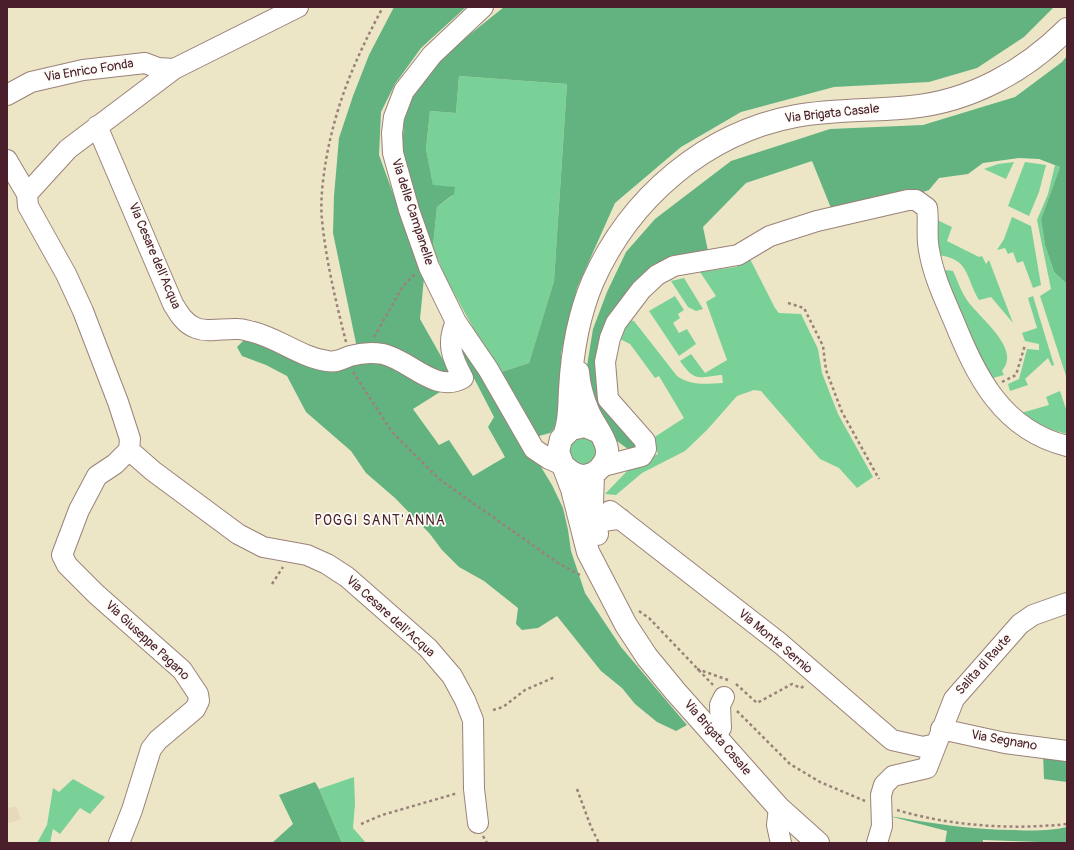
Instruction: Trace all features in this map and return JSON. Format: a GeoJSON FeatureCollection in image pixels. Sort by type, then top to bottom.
{"type":"FeatureCollection","features":[{"type":"Feature","properties":{"kind":"main road","name":"Via Brigata Casale"},"geometry":{"type":"LineString","coordinates":[[630,616],[588,552],[572,489],[558,452],[569,420],[574,347],[581,313],[587,296],[615,239],[642,203],[664,182],[691,161],[728,139],[782,119],[829,112],[920,106],[972,92],[998,80],[1027,63],[1067,29]]}},
{"type":"Feature","properties":{"kind":"main road","name":"Via Brigata Casale"},"geometry":{"type":"LineString","coordinates":[[574,347],[579,380],[588,411],[603,438],[607,459],[598,470],[592,504],[595,526],[602,556],[630,616],[646,657],[779,808],[818,843]]}},
{"type":"Feature","properties":{"kind":"main road"},"geometry":{"type":"LineString","coordinates":[[563,436],[578,426],[592,428],[603,438]]}},
{"type":"Feature","properties":{"kind":"main road"},"geometry":{"type":"LineString","coordinates":[[563,465],[568,471],[576,475],[585,476],[598,470]]}},
{"type":"Feature","properties":{"kind":"street"},"geometry":{"type":"LineString","coordinates":[[27,194],[68,149],[174,69],[298,7]]}},
{"type":"Feature","properties":{"kind":"street","name":"Via delle Campanelle"},"geometry":{"type":"LineString","coordinates":[[483,7],[432,55],[411,79],[398,104],[394,117],[392,133],[393,153],[409,210],[429,267],[456,322],[488,369],[534,449],[549,459],[563,465]]}},
{"type":"Feature","properties":{"kind":"street","name":"Via Enrico Fonda"},"geometry":{"type":"LineString","coordinates":[[7,95],[31,82],[83,70],[137,63],[145,63],[158,68],[174,69]]}},
{"type":"Feature","properties":{"kind":"street","name":"Via Cesare dell'Acqua"},"geometry":{"type":"LineString","coordinates":[[97,126],[173,304],[186,322],[194,328],[203,330],[238,329],[255,333],[310,357],[327,361],[341,361],[357,355],[382,354],[402,360],[440,382],[449,384],[463,378],[450,348],[450,334],[456,322]]}},
{"type":"Feature","properties":{"kind":"street"},"geometry":{"type":"LineString","coordinates":[[7,160],[27,194],[28,206],[66,274],[82,311],[118,402],[130,439],[129,450]]}},
{"type":"Feature","properties":{"kind":"street"},"geometry":{"type":"LineString","coordinates":[[598,470],[642,456],[646,449],[645,441],[608,399],[605,362],[610,338],[616,323],[641,290],[657,275],[674,266],[738,255],[770,236],[817,221],[908,200],[916,200],[927,208],[928,248],[933,271],[968,357],[991,396],[1019,424],[1048,441],[1067,446]]}},
{"type":"Feature","properties":{"kind":"street","name":"Via delle Campanelle"},"geometry":{"type":"LineString","coordinates":[[521,427],[533,438],[544,443],[563,436]]}},
{"type":"Feature","properties":{"kind":"street"},"geometry":{"type":"LineString","coordinates":[[603,438],[618,452],[634,459]]}},
{"type":"Feature","properties":{"kind":"street","name":"Via Cesare dell'Acqua"},"geometry":{"type":"LineString","coordinates":[[129,450],[153,471],[238,534],[263,547],[307,555],[327,564],[347,578],[428,648],[452,676],[465,700],[473,720],[474,789],[478,823]]}},
{"type":"Feature","properties":{"kind":"street","name":"Via Giuseppe Pagano"},"geometry":{"type":"LineString","coordinates":[[119,843],[132,810],[152,749],[158,740],[195,708],[199,701],[198,694],[182,670],[96,594],[67,564],[62,555],[79,510],[93,482],[97,476],[115,464],[129,450]]}},
{"type":"Feature","properties":{"kind":"street"},"geometry":{"type":"LineString","coordinates":[[563,465],[573,484],[583,520],[588,525],[595,526],[606,521],[621,519]]}},
{"type":"Feature","properties":{"kind":"street","name":"Via Monte Sernio"},"geometry":{"type":"LineString","coordinates":[[592,504],[610,511],[621,519],[775,640],[892,740],[923,747],[938,737]]}},
{"type":"Feature","properties":{"kind":"street","name":"Salita di Raute"},"geometry":{"type":"LineString","coordinates":[[876,843],[882,826],[881,795],[884,785],[893,776],[927,768],[954,699],[1020,624],[1033,615],[1067,603]]}},
{"type":"Feature","properties":{"kind":"street"},"geometry":{"type":"LineString","coordinates":[[714,736],[721,728],[720,705],[724,696]]}},
{"type":"Feature","properties":{"kind":"street","name":"Via Segnano"},"geometry":{"type":"LineString","coordinates":[[938,737],[1005,743],[1067,751]]}},
{"type":"Feature","properties":{"kind":"street"},"geometry":{"type":"LineString","coordinates":[[779,808],[777,825],[781,843]]}},
{"type":"Feature","properties":{"kind":"path"},"geometry":{"type":"LineString","coordinates":[[357,355],[330,275],[322,219],[324,174],[338,104],[348,76],[383,7]]}},
{"type":"Feature","properties":{"kind":"path"},"geometry":{"type":"LineString","coordinates":[[429,267],[416,273],[403,286],[357,355],[352,370],[392,432],[439,479],[558,563],[581,576]]}},
{"type":"Feature","properties":{"kind":"path"},"geometry":{"type":"LineString","coordinates":[[788,303],[804,308],[823,346],[826,370],[842,412],[879,479]]}},
{"type":"Feature","properties":{"kind":"path"},"geometry":{"type":"LineString","coordinates":[[1004,387],[1002,382],[1016,376],[1025,345]]}},
{"type":"Feature","properties":{"kind":"path"},"geometry":{"type":"LineString","coordinates":[[272,584],[282,571],[284,564],[284,557],[281,551]]}},
{"type":"Feature","properties":{"kind":"path"},"geometry":{"type":"LineString","coordinates":[[630,616],[649,618],[762,737],[790,764],[820,782],[866,801],[925,818],[980,825],[1051,826],[1067,824]]}},
{"type":"Feature","properties":{"kind":"path"},"geometry":{"type":"LineString","coordinates":[[757,703],[792,684],[801,688],[817,676]]}},
{"type":"Feature","properties":{"kind":"path"},"geometry":{"type":"LineString","coordinates":[[493,710],[503,707],[525,690],[555,677]]}},
{"type":"Feature","properties":{"kind":"path"},"geometry":{"type":"LineString","coordinates":[[361,824],[382,815],[474,789]]}},
{"type":"Feature","properties":{"kind":"path"},"geometry":{"type":"LineString","coordinates":[[577,789],[591,827],[599,843]]}},
{"type":"Feature","properties":{"kind":"shaded area"},"geometry":{"type":"Polygon","coordinates":[[[7,804],[8,808],[16,806],[21,819],[7,824],[7,804]]]}},
{"type":"Feature","properties":{"kind":"green space"},"geometry":{"type":"Polygon","coordinates":[[[394,7],[466,7],[421,48],[395,84],[381,112],[379,155],[424,278],[420,319],[451,374],[442,375],[357,348],[333,233],[334,196],[339,138],[369,55],[394,7]]]}},
{"type":"Feature","properties":{"kind":"green space"},"geometry":{"type":"Polygon","coordinates":[[[504,7],[1054,7],[1024,37],[977,68],[929,82],[834,87],[741,112],[681,147],[615,203],[577,288],[561,354],[561,422],[550,433],[539,436],[529,428],[498,373],[529,363],[554,281],[567,84],[459,76],[456,113],[430,111],[426,149],[433,185],[455,187],[454,194],[437,207],[433,246],[416,202],[402,151],[405,107],[433,64],[504,7]]]}},
{"type":"Feature","properties":{"kind":"green space"},"geometry":{"type":"Polygon","coordinates":[[[1067,56],[1067,284],[1054,272],[1045,245],[1041,219],[1060,167],[1039,159],[1019,158],[983,163],[968,174],[939,178],[929,190],[923,192],[833,213],[812,161],[746,183],[703,227],[708,251],[681,256],[598,354],[636,446],[632,452],[617,441],[594,404],[587,366],[593,329],[607,292],[626,252],[655,219],[731,161],[830,129],[923,125],[1015,97],[1062,62],[1067,56]]]}},
{"type":"Feature","properties":{"kind":"green space"},"geometry":{"type":"Polygon","coordinates":[[[459,76],[567,84],[554,281],[529,363],[498,373],[444,275],[433,246],[437,207],[452,196],[452,187],[433,186],[426,149],[430,111],[456,113],[459,76]]]}},
{"type":"Feature","properties":{"kind":"green space"},"geometry":{"type":"Polygon","coordinates":[[[1014,162],[1006,179],[984,169],[998,164],[1014,162]]]}},
{"type":"Feature","properties":{"kind":"green space"},"geometry":{"type":"Polygon","coordinates":[[[1025,162],[1046,165],[1039,192],[1029,216],[1008,206],[1025,162]]]}},
{"type":"Feature","properties":{"kind":"green space"},"geometry":{"type":"Polygon","coordinates":[[[1055,165],[1060,167],[1041,219],[1045,245],[1054,272],[1067,284],[1067,379],[1040,296],[1051,289],[1037,220],[1048,194],[1055,165]]]}},
{"type":"Feature","properties":{"kind":"green space"},"geometry":{"type":"Polygon","coordinates":[[[1012,217],[1031,226],[1041,285],[1033,288],[1023,261],[1017,263],[1013,252],[1008,254],[1005,248],[997,250],[1004,239],[1012,217]]]}},
{"type":"Feature","properties":{"kind":"green space"},"geometry":{"type":"Polygon","coordinates":[[[937,220],[952,227],[947,241],[979,257],[982,256],[986,264],[989,260],[1013,323],[991,297],[979,300],[961,264],[955,260],[935,255],[937,220]]]}},
{"type":"Feature","properties":{"kind":"green space"},"geometry":{"type":"Polygon","coordinates":[[[750,259],[779,313],[801,314],[818,349],[822,373],[838,414],[873,477],[857,488],[839,468],[820,459],[761,391],[754,390],[737,396],[707,430],[685,451],[642,473],[616,495],[605,494],[630,468],[658,454],[653,438],[684,418],[659,376],[655,378],[630,344],[618,338],[629,320],[634,321],[677,376],[693,383],[723,383],[722,375],[702,377],[694,376],[680,361],[691,354],[705,373],[727,360],[706,302],[716,296],[700,272],[736,267],[750,259]]]}},
{"type":"Feature","properties":{"kind":"green space"},"geometry":{"type":"Polygon","coordinates":[[[946,270],[953,271],[965,297],[996,332],[1002,342],[1007,352],[1007,362],[1002,371],[1004,375],[993,378],[975,352],[941,273],[946,270]]]}},
{"type":"Feature","properties":{"kind":"green space"},"geometry":{"type":"Polygon","coordinates":[[[684,278],[703,309],[696,311],[688,307],[671,281],[684,278]]]}},
{"type":"Feature","properties":{"kind":"green space"},"geometry":{"type":"Polygon","coordinates":[[[675,296],[684,310],[678,314],[680,318],[673,323],[679,333],[687,329],[696,344],[679,356],[649,311],[675,296]]]}},
{"type":"Feature","properties":{"kind":"green space"},"geometry":{"type":"Polygon","coordinates":[[[1033,296],[1054,365],[1052,366],[1048,358],[1025,379],[1028,385],[1010,391],[1008,384],[1019,379],[1027,349],[1039,350],[1039,344],[1025,341],[1022,333],[1037,328],[1028,298],[1033,296]]]}},
{"type":"Feature","properties":{"kind":"green space"},"geometry":{"type":"Polygon","coordinates":[[[246,338],[391,361],[440,392],[413,409],[439,445],[449,440],[473,476],[505,457],[488,427],[494,417],[461,353],[468,348],[552,485],[563,508],[571,551],[585,593],[621,647],[687,725],[676,731],[657,722],[635,704],[622,688],[601,671],[557,616],[538,628],[522,630],[516,624],[518,608],[484,581],[459,567],[442,550],[430,534],[395,498],[366,473],[351,451],[306,412],[287,376],[266,365],[242,356],[237,347],[246,338]]]}},
{"type":"Feature","properties":{"kind":"green space"},"geometry":{"type":"Polygon","coordinates":[[[1060,391],[1067,412],[1067,434],[1042,427],[1021,413],[1049,405],[1046,397],[1060,391]]]}},
{"type":"Feature","properties":{"kind":"green space"},"geometry":{"type":"Polygon","coordinates":[[[586,436],[595,443],[596,458],[586,467],[569,460],[568,444],[571,440],[586,436]]]}},
{"type":"Feature","properties":{"kind":"green space"},"geometry":{"type":"Polygon","coordinates":[[[1043,753],[1067,756],[1067,782],[1044,779],[1043,753]]]}},
{"type":"Feature","properties":{"kind":"green space"},"geometry":{"type":"Polygon","coordinates":[[[354,777],[355,804],[353,828],[366,843],[342,843],[319,789],[354,777]]]}},
{"type":"Feature","properties":{"kind":"green space"},"geometry":{"type":"Polygon","coordinates":[[[73,779],[105,797],[90,814],[80,808],[60,834],[53,829],[50,843],[37,843],[47,825],[53,788],[59,792],[73,779]]]}},
{"type":"Feature","properties":{"kind":"green space"},"geometry":{"type":"Polygon","coordinates":[[[315,782],[342,843],[272,843],[293,824],[279,795],[315,782]]]}},
{"type":"Feature","properties":{"kind":"green space"},"geometry":{"type":"Polygon","coordinates":[[[889,816],[936,824],[999,830],[1035,831],[1067,827],[1067,843],[983,840],[983,843],[945,843],[947,831],[889,816]]]}},
{"type":"Feature","properties":{"kind":"district","name":"POGGI SANT'ANNA"},"geometry":{"type":"Point","coordinates":[380,521]}}]}
